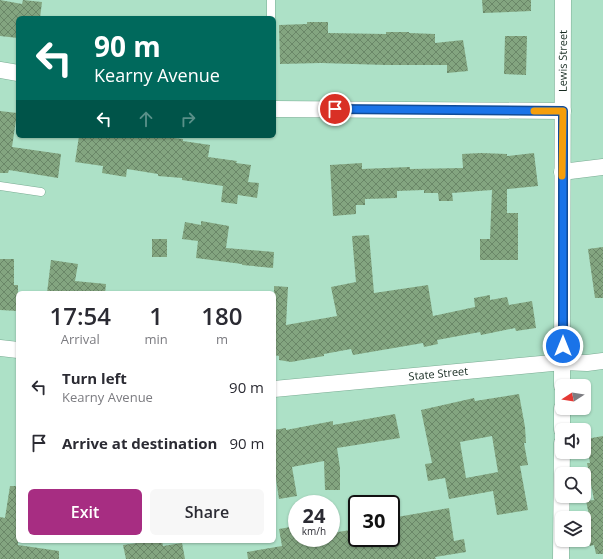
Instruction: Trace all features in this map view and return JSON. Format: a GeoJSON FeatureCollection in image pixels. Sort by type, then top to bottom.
{"type":"FeatureCollection","features":[{"type":"Feature","properties":{"kind":"street","name":"Lewis Street"},"geometry":{"type":"LineString","coordinates":[[562,379],[563,0]]}},
{"type":"Feature","properties":{"kind":"street"},"geometry":{"type":"LineString","coordinates":[[0,70],[16,73]]}},
{"type":"Feature","properties":{"kind":"street"},"geometry":{"type":"LineString","coordinates":[[276,109],[563,111]]}},
{"type":"Feature","properties":{"kind":"street"},"geometry":{"type":"LineString","coordinates":[[562,172],[603,167]]}},
{"type":"Feature","properties":{"kind":"street"},"geometry":{"type":"LineString","coordinates":[[0,348],[16,350]]}},
{"type":"Feature","properties":{"kind":"street","name":"State Street"},"geometry":{"type":"LineString","coordinates":[[276,389],[563,362],[587,363],[603,361]]}},
{"type":"Feature","properties":{"kind":"street"},"geometry":{"type":"LineString","coordinates":[[561,559],[562,459]]}},
{"type":"Feature","properties":{"kind":"lane"},"geometry":{"type":"LineString","coordinates":[[271,0],[271,16]]}},
{"type":"Feature","properties":{"kind":"lane"},"geometry":{"type":"LineString","coordinates":[[0,186],[41,192]]}},
{"type":"Feature","properties":{"kind":"building"},"geometry":{"type":"Polygon","coordinates":[[[0,0],[22,4],[23,0],[42,2],[40,16],[16,16],[16,38],[0,36],[0,0]]]}},
{"type":"Feature","properties":{"kind":"building"},"geometry":{"type":"Polygon","coordinates":[[[482,0],[531,0],[531,11],[483,13],[482,0]]]}},
{"type":"Feature","properties":{"kind":"building"},"geometry":{"type":"Polygon","coordinates":[[[307,22],[328,22],[328,33],[386,34],[386,32],[409,32],[435,34],[435,43],[463,40],[468,71],[447,73],[447,65],[321,63],[280,64],[279,25],[307,24],[307,22]]]}},
{"type":"Feature","properties":{"kind":"building"},"geometry":{"type":"Polygon","coordinates":[[[505,36],[527,36],[526,75],[504,74],[505,36]]]}},
{"type":"Feature","properties":{"kind":"building"},"geometry":{"type":"Polygon","coordinates":[[[0,111],[16,113],[12,147],[61,154],[58,178],[9,170],[8,173],[0,173],[0,111]]]}},
{"type":"Feature","properties":{"kind":"building"},"geometry":{"type":"Polygon","coordinates":[[[79,138],[183,139],[183,141],[210,145],[208,157],[237,161],[236,163],[251,165],[248,182],[259,183],[257,198],[238,195],[237,204],[221,202],[223,186],[182,180],[182,178],[158,176],[158,174],[127,169],[126,177],[102,173],[103,166],[75,162],[79,138]]]}},
{"type":"Feature","properties":{"kind":"building"},"geometry":{"type":"Polygon","coordinates":[[[534,153],[538,186],[507,189],[507,213],[518,213],[518,260],[480,260],[480,239],[490,239],[492,190],[452,193],[453,201],[439,201],[438,193],[424,193],[424,190],[397,191],[397,198],[365,199],[365,205],[356,205],[356,214],[333,216],[330,165],[362,163],[362,169],[410,167],[410,169],[463,168],[462,154],[507,154],[507,156],[534,153]]]}},
{"type":"Feature","properties":{"kind":"building"},"geometry":{"type":"Polygon","coordinates":[[[201,221],[229,226],[226,248],[274,252],[273,268],[196,258],[198,241],[182,239],[185,222],[201,225],[201,221]]]}},
{"type":"Feature","properties":{"kind":"building"},"geometry":{"type":"Polygon","coordinates":[[[369,235],[374,293],[428,285],[433,316],[475,307],[474,298],[490,295],[490,300],[507,297],[509,305],[532,301],[536,328],[516,331],[515,328],[481,335],[480,332],[437,340],[438,344],[424,347],[423,343],[353,355],[351,349],[291,362],[279,360],[279,356],[276,355],[276,291],[274,291],[274,286],[288,287],[286,325],[337,316],[331,287],[356,282],[352,236],[369,235]]]}},
{"type":"Feature","properties":{"kind":"building"},"geometry":{"type":"Polygon","coordinates":[[[152,239],[167,239],[167,257],[152,257],[152,239]]]}},
{"type":"Feature","properties":{"kind":"building"},"geometry":{"type":"Polygon","coordinates":[[[603,247],[603,298],[595,298],[588,249],[603,247]]]}},
{"type":"Feature","properties":{"kind":"building"},"geometry":{"type":"Polygon","coordinates":[[[0,259],[14,259],[14,285],[18,285],[18,291],[16,291],[16,311],[0,310],[0,259]]]}},
{"type":"Feature","properties":{"kind":"building"},"geometry":{"type":"Polygon","coordinates":[[[51,260],[78,264],[75,281],[106,284],[105,291],[47,291],[51,260]]]}},
{"type":"Feature","properties":{"kind":"building"},"geometry":{"type":"Polygon","coordinates":[[[519,394],[525,427],[526,443],[524,443],[528,465],[520,466],[528,510],[497,515],[493,491],[449,499],[445,478],[428,481],[425,464],[432,463],[421,410],[474,398],[475,401],[519,394]],[[492,436],[460,442],[466,478],[498,472],[492,436]]]}},
{"type":"Feature","properties":{"kind":"building"},"geometry":{"type":"Polygon","coordinates":[[[395,414],[400,438],[337,448],[340,468],[340,490],[325,490],[324,461],[292,467],[297,495],[288,495],[288,498],[279,499],[276,479],[276,430],[286,428],[286,430],[333,421],[333,425],[395,414]]]}},
{"type":"Feature","properties":{"kind":"building"},"geometry":{"type":"Polygon","coordinates":[[[603,436],[603,554],[596,554],[594,545],[591,546],[591,511],[588,511],[586,503],[591,503],[591,500],[594,500],[591,484],[591,467],[588,467],[587,463],[590,463],[589,459],[591,459],[591,438],[603,436]]]}},
{"type":"Feature","properties":{"kind":"building"},"geometry":{"type":"Polygon","coordinates":[[[10,486],[16,486],[16,543],[18,543],[18,545],[59,551],[59,559],[0,559],[0,517],[5,518],[10,486]]]}},
{"type":"Feature","properties":{"kind":"building"},"geometry":{"type":"Polygon","coordinates":[[[449,508],[454,541],[464,539],[466,552],[435,557],[436,559],[248,559],[247,552],[282,546],[279,529],[288,527],[288,547],[340,547],[340,532],[348,530],[348,547],[400,547],[400,516],[449,508]]]}},
{"type":"Feature","properties":{"kind":"building"},"geometry":{"type":"Polygon","coordinates":[[[138,543],[162,543],[163,546],[182,543],[185,559],[126,559],[123,545],[138,543]]]}},
{"type":"Feature","properties":{"kind":"slow traffic"},"geometry":{"type":"LineString","coordinates":[[534,111],[563,111],[562,176]]}},
{"type":"Feature","properties":{"kind":"route"},"geometry":{"type":"LineString","coordinates":[[335,109],[563,111],[563,346]]}}]}
